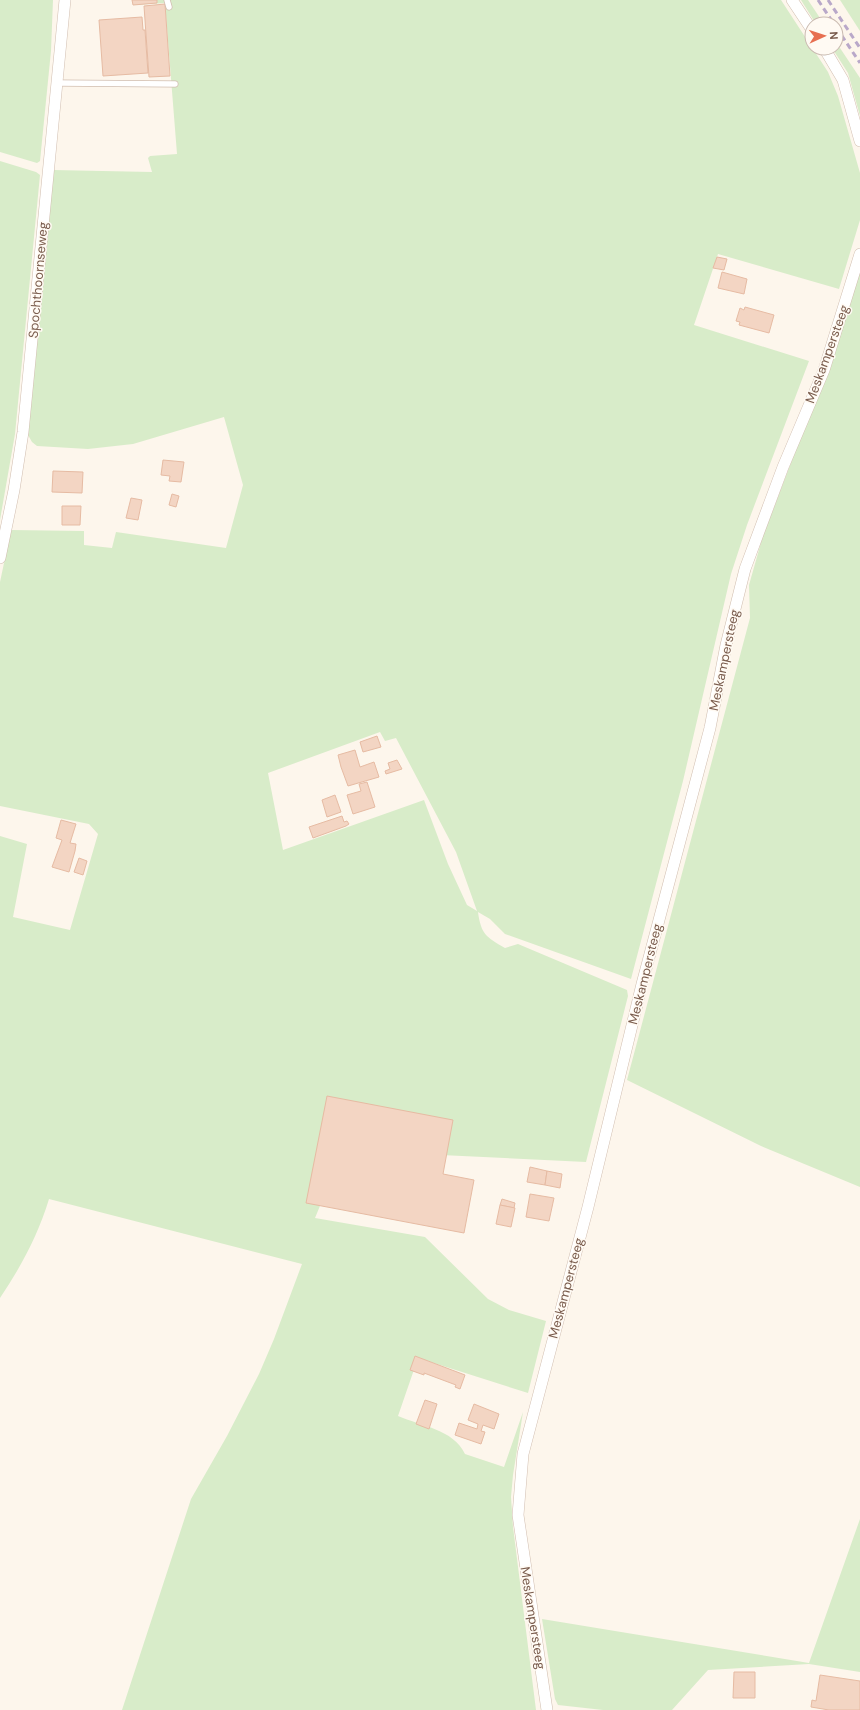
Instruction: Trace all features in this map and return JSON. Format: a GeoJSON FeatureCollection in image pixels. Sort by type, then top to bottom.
{"type":"FeatureCollection","features":[{"type":"Feature","properties":{"kind":"street","name":"Spochthoornseweg"},"geometry":{"type":"LineString","coordinates":[[0,558],[21,447],[65,0]]}},
{"type":"Feature","properties":{"kind":"street"},"geometry":{"type":"LineString","coordinates":[[792,0],[804,18]]}},
{"type":"Feature","properties":{"kind":"street"},"geometry":{"type":"LineString","coordinates":[[829,56],[843,80],[860,141]]}},
{"type":"Feature","properties":{"kind":"street","name":"Meskampersteeg"},"geometry":{"type":"LineString","coordinates":[[547,1710],[518,1515],[523,1454],[588,1207],[642,984],[710,728],[726,645],[745,569],[782,467],[824,370],[860,254]]}},
{"type":"Feature","properties":{"kind":"lane"},"geometry":{"type":"LineString","coordinates":[[167,0],[169,7]]}},
{"type":"Feature","properties":{"kind":"lane"},"geometry":{"type":"LineString","coordinates":[[56,83],[175,84]]}},
{"type":"Feature","properties":{"kind":"green space"},"geometry":{"type":"Polygon","coordinates":[[[0,0],[53,0],[51,51],[40,161],[37,163],[0,152],[0,0]]]}},
{"type":"Feature","properties":{"kind":"green space"},"geometry":{"type":"Polygon","coordinates":[[[132,0],[781,0],[804,35],[804,56],[818,56],[828,72],[838,96],[860,173],[860,220],[839,289],[718,254],[694,325],[809,361],[747,525],[731,574],[683,781],[631,979],[505,934],[490,919],[478,912],[483,930],[489,938],[505,948],[518,944],[627,990],[628,996],[586,1162],[441,1155],[340,1157],[315,1218],[425,1237],[488,1299],[509,1310],[546,1321],[528,1393],[418,1358],[398,1416],[436,1429],[445,1434],[460,1446],[465,1454],[504,1467],[523,1412],[511,1497],[513,1527],[536,1710],[122,1710],[191,1499],[227,1436],[259,1374],[274,1339],[302,1264],[49,1199],[40,1225],[28,1250],[15,1275],[0,1298],[0,836],[27,844],[13,917],[70,930],[98,834],[89,824],[0,806],[0,582],[11,530],[84,531],[84,545],[112,548],[116,532],[226,548],[243,485],[224,417],[133,444],[88,449],[37,446],[32,442],[28,435],[53,170],[152,172],[148,158],[150,156],[177,154],[165,3],[133,5],[132,0]],[[380,732],[268,773],[283,850],[424,800],[448,864],[467,905],[477,911],[456,852],[396,738],[385,741],[380,732]]]}},
{"type":"Feature","properties":{"kind":"green space"},"geometry":{"type":"Polygon","coordinates":[[[801,0],[808,0],[819,16],[811,16],[801,0]]]}},
{"type":"Feature","properties":{"kind":"green space"},"geometry":{"type":"Polygon","coordinates":[[[840,0],[860,0],[860,31],[840,0]]]}},
{"type":"Feature","properties":{"kind":"green space"},"geometry":{"type":"Polygon","coordinates":[[[844,54],[860,78],[860,116],[848,73],[837,56],[844,56],[844,54]]]}},
{"type":"Feature","properties":{"kind":"green space"},"geometry":{"type":"Polygon","coordinates":[[[0,161],[36,172],[40,175],[15,434],[0,520],[0,161]]]}},
{"type":"Feature","properties":{"kind":"green space"},"geometry":{"type":"Polygon","coordinates":[[[860,272],[860,1187],[761,1146],[627,1080],[750,618],[749,585],[762,539],[860,272]]]}},
{"type":"Feature","properties":{"kind":"green space"},"geometry":{"type":"Polygon","coordinates":[[[860,1519],[860,1672],[809,1664],[708,1670],[672,1710],[603,1710],[558,1705],[555,1699],[542,1619],[809,1663],[860,1519]]]}},
{"type":"Feature","properties":{"kind":"building"},"geometry":{"type":"Polygon","coordinates":[[[132,0],[157,0],[157,3],[133,5],[132,0]]]}},
{"type":"Feature","properties":{"kind":"building"},"geometry":{"type":"Polygon","coordinates":[[[165,4],[170,76],[149,77],[144,6],[165,4]]]}},
{"type":"Feature","properties":{"kind":"building"},"geometry":{"type":"Polygon","coordinates":[[[142,17],[143,30],[145,30],[148,73],[103,76],[99,20],[142,17]]]}},
{"type":"Feature","properties":{"kind":"building"},"geometry":{"type":"Polygon","coordinates":[[[717,257],[727,259],[724,270],[713,268],[717,257]]]}},
{"type":"Feature","properties":{"kind":"building"},"geometry":{"type":"Polygon","coordinates":[[[722,272],[747,279],[744,294],[718,288],[722,272]]]}},
{"type":"Feature","properties":{"kind":"building"},"geometry":{"type":"Polygon","coordinates":[[[745,307],[774,315],[769,333],[739,325],[740,322],[736,321],[740,308],[744,310],[745,307]]]}},
{"type":"Feature","properties":{"kind":"building"},"geometry":{"type":"Polygon","coordinates":[[[163,460],[184,462],[181,482],[169,481],[170,476],[161,475],[163,460]]]}},
{"type":"Feature","properties":{"kind":"building"},"geometry":{"type":"Polygon","coordinates":[[[53,471],[83,472],[82,493],[52,492],[53,471]]]}},
{"type":"Feature","properties":{"kind":"building"},"geometry":{"type":"Polygon","coordinates":[[[172,494],[179,496],[176,507],[169,505],[172,494]]]}},
{"type":"Feature","properties":{"kind":"building"},"geometry":{"type":"Polygon","coordinates":[[[131,498],[142,500],[138,520],[126,518],[131,498]]]}},
{"type":"Feature","properties":{"kind":"building"},"geometry":{"type":"Polygon","coordinates":[[[62,506],[81,506],[80,525],[62,525],[62,506]]]}},
{"type":"Feature","properties":{"kind":"building"},"geometry":{"type":"Polygon","coordinates":[[[377,736],[381,747],[363,752],[360,742],[377,736]]]}},
{"type":"Feature","properties":{"kind":"building"},"geometry":{"type":"Polygon","coordinates":[[[355,750],[360,767],[374,762],[379,777],[348,786],[338,755],[355,750]]]}},
{"type":"Feature","properties":{"kind":"building"},"geometry":{"type":"Polygon","coordinates":[[[397,760],[402,769],[386,774],[385,771],[390,769],[388,763],[397,760]]]}},
{"type":"Feature","properties":{"kind":"building"},"geometry":{"type":"Polygon","coordinates":[[[367,782],[375,807],[353,814],[347,795],[361,791],[359,784],[367,782]]]}},
{"type":"Feature","properties":{"kind":"building"},"geometry":{"type":"Polygon","coordinates":[[[335,795],[341,812],[327,817],[322,800],[335,795]]]}},
{"type":"Feature","properties":{"kind":"building"},"geometry":{"type":"Polygon","coordinates":[[[342,816],[344,822],[347,821],[349,824],[313,838],[309,827],[342,816]]]}},
{"type":"Feature","properties":{"kind":"building"},"geometry":{"type":"Polygon","coordinates":[[[61,820],[76,824],[70,843],[76,844],[69,872],[52,867],[62,840],[56,838],[61,820]]]}},
{"type":"Feature","properties":{"kind":"building"},"geometry":{"type":"Polygon","coordinates":[[[79,858],[87,861],[83,875],[74,872],[79,858]]]}},
{"type":"Feature","properties":{"kind":"building"},"geometry":{"type":"Polygon","coordinates":[[[327,1096],[453,1120],[443,1174],[474,1180],[464,1233],[306,1203],[327,1096]]]}},
{"type":"Feature","properties":{"kind":"building"},"geometry":{"type":"Polygon","coordinates":[[[530,1167],[547,1171],[545,1185],[527,1182],[530,1167]]]}},
{"type":"Feature","properties":{"kind":"building"},"geometry":{"type":"Polygon","coordinates":[[[547,1171],[562,1174],[560,1188],[545,1185],[547,1171]]]}},
{"type":"Feature","properties":{"kind":"building"},"geometry":{"type":"Polygon","coordinates":[[[530,1194],[554,1198],[549,1221],[526,1217],[530,1194]]]}},
{"type":"Feature","properties":{"kind":"building"},"geometry":{"type":"Polygon","coordinates":[[[502,1199],[515,1203],[514,1208],[500,1205],[502,1199]]]}},
{"type":"Feature","properties":{"kind":"building"},"geometry":{"type":"Polygon","coordinates":[[[500,1205],[515,1208],[511,1227],[496,1224],[500,1205]]]}},
{"type":"Feature","properties":{"kind":"building"},"geometry":{"type":"Polygon","coordinates":[[[415,1356],[465,1375],[460,1389],[455,1387],[456,1385],[424,1373],[424,1375],[410,1370],[415,1356]]]}},
{"type":"Feature","properties":{"kind":"building"},"geometry":{"type":"Polygon","coordinates":[[[425,1400],[437,1404],[429,1429],[416,1424],[425,1400]]]}},
{"type":"Feature","properties":{"kind":"building"},"geometry":{"type":"Polygon","coordinates":[[[474,1404],[499,1414],[494,1429],[483,1425],[481,1431],[485,1432],[481,1444],[455,1435],[459,1423],[477,1429],[478,1424],[468,1420],[474,1404]]]}},
{"type":"Feature","properties":{"kind":"building"},"geometry":{"type":"Polygon","coordinates":[[[734,1672],[755,1672],[755,1698],[733,1698],[734,1672]]]}},
{"type":"Feature","properties":{"kind":"building"},"geometry":{"type":"Polygon","coordinates":[[[820,1675],[860,1681],[860,1710],[829,1710],[811,1707],[812,1700],[816,1701],[820,1675]]]}},
{"type":"Feature","properties":{"kind":"railway"},"geometry":{"type":"LineString","coordinates":[[818,0],[829,16]]}},
{"type":"Feature","properties":{"kind":"railway"},"geometry":{"type":"LineString","coordinates":[[828,0],[860,48]]}},
{"type":"Feature","properties":{"kind":"railway"},"geometry":{"type":"LineString","coordinates":[[844,39],[860,63]]}}]}
